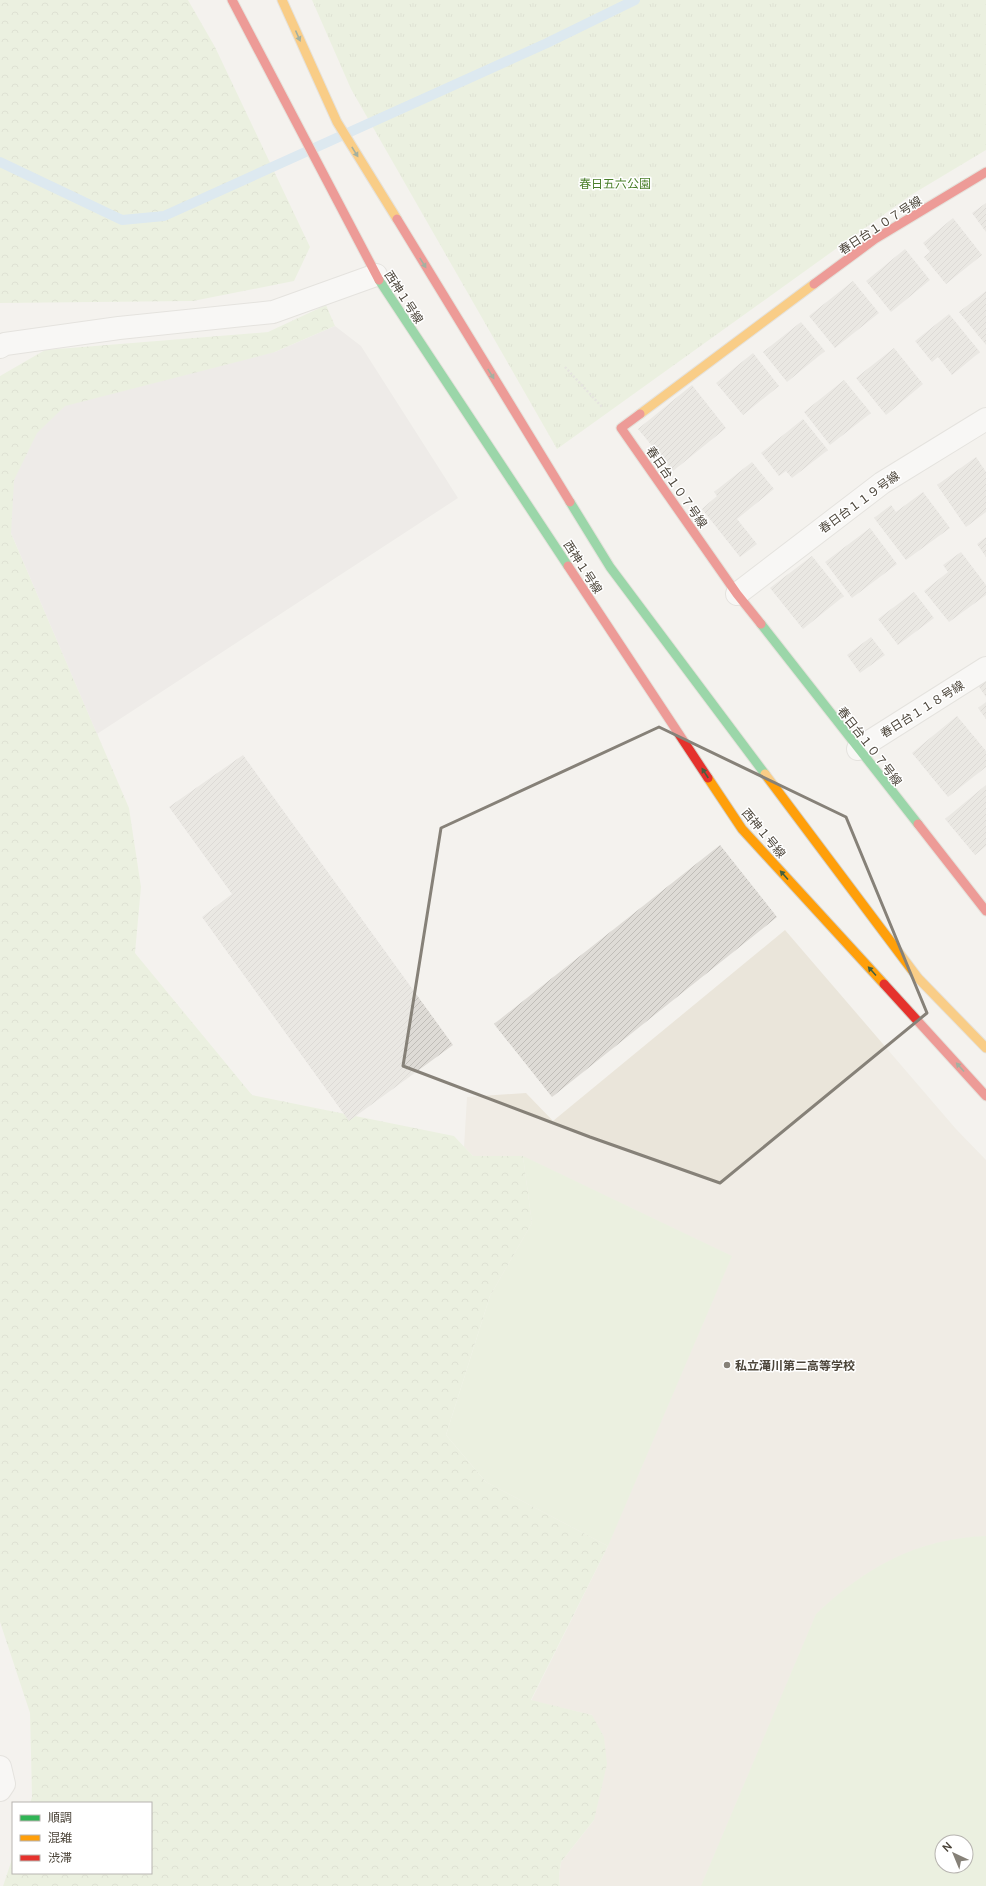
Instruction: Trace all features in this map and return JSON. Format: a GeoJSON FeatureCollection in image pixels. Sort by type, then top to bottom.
{"type":"FeatureCollection","features":[{"type":"Feature","properties":{"kind":"street","name":"西神１号線"},"geometry":{"type":"LineString","coordinates":[[232,0],[376,275],[742,829],[986,1096]]}},
{"type":"Feature","properties":{"kind":"street","name":"西神１号線"},"geometry":{"type":"LineString","coordinates":[[282,0],[337,122],[610,567],[918,978],[986,1048]]}},
{"type":"Feature","properties":{"kind":"street","name":"春日台１０７号線"},"geometry":{"type":"LineString","coordinates":[[986,172],[875,239],[621,428],[736,594],[986,910]]}},
{"type":"Feature","properties":{"kind":"street"},"geometry":{"type":"LineString","coordinates":[[0,347],[5,344],[119,328],[273,312],[376,275]]}},
{"type":"Feature","properties":{"kind":"street","name":"春日台１１９号線"},"geometry":{"type":"LineString","coordinates":[[736,594],[882,483],[986,419]]}},
{"type":"Feature","properties":{"kind":"street","name":"春日台１１８号線"},"geometry":{"type":"LineString","coordinates":[[858,749],[986,668]]}},
{"type":"Feature","properties":{"kind":"street"},"geometry":{"type":"LineString","coordinates":[[0,1767],[4,1784],[0,1790]]}},
{"type":"Feature","properties":{"kind":"path"},"geometry":{"type":"LineString","coordinates":[[565,366],[621,428]]}},
{"type":"Feature","properties":{"kind":"highlighted area"},"geometry":{"type":"Polygon","coordinates":[[[659,727],[846,817],[927,1013],[720,1183],[590,1137],[403,1066],[441,828],[659,727]]]}},
{"type":"Feature","properties":{"kind":"shaded area"},"geometry":{"type":"Polygon","coordinates":[[[335,326],[361,346],[458,498],[97,734],[11,533],[14,480],[37,433],[65,406],[275,352],[335,326]]]}},
{"type":"Feature","properties":{"kind":"shaded area","name":"私立滝川第二高等学校"},"geometry":{"type":"Polygon","coordinates":[[[785,930],[956,1129],[986,1160],[986,1886],[560,1886],[559,1876],[561,1862],[594,1820],[592,1715],[531,1701],[608,1546],[486,1482],[490,1296],[532,1223],[523,1156],[473,1156],[464,1147],[467,1097],[526,1093],[553,1121],[785,930]]]}},
{"type":"Feature","properties":{"kind":"green space"},"geometry":{"type":"Polygon","coordinates":[[[0,0],[188,0],[215,47],[310,247],[294,281],[193,301],[0,303],[0,0]]]}},
{"type":"Feature","properties":{"kind":"green space","name":"春日五六公園"},"geometry":{"type":"Polygon","coordinates":[[[312,0],[986,0],[986,150],[911,195],[557,449],[351,89],[312,0]]]}},
{"type":"Feature","properties":{"kind":"green space"},"geometry":{"type":"Polygon","coordinates":[[[326,305],[335,326],[275,352],[11,533],[129,808],[141,887],[135,953],[252,1095],[454,1136],[473,1156],[523,1156],[532,1223],[490,1296],[446,1435],[486,1482],[608,1546],[531,1700],[592,1715],[604,1737],[607,1764],[594,1820],[561,1862],[559,1876],[560,1886],[3,1886],[12,1859],[12,1874],[152,1874],[152,1802],[30,1802],[32,1797],[30,1713],[0,1622],[0,376],[45,350],[268,332],[326,305]]]}},
{"type":"Feature","properties":{"kind":"green space"},"geometry":{"type":"Polygon","coordinates":[[[523,1156],[732,1256],[608,1546],[486,1482],[446,1435],[490,1296],[532,1223],[523,1156]]]}},
{"type":"Feature","properties":{"kind":"green space"},"geometry":{"type":"Polygon","coordinates":[[[986,1536],[986,1886],[701,1886],[816,1614],[854,1582],[873,1569],[894,1558],[937,1543],[961,1538],[986,1536]]]}},
{"type":"Feature","properties":{"kind":"building"},"geometry":{"type":"Polygon","coordinates":[[[986,203],[986,232],[972,213],[986,203]]]}},
{"type":"Feature","properties":{"kind":"building"},"geometry":{"type":"Polygon","coordinates":[[[953,218],[982,255],[946,284],[924,257],[930,252],[923,243],[953,218]]]}},
{"type":"Feature","properties":{"kind":"building"},"geometry":{"type":"Polygon","coordinates":[[[905,249],[930,280],[891,312],[866,281],[905,249]]]}},
{"type":"Feature","properties":{"kind":"building"},"geometry":{"type":"Polygon","coordinates":[[[853,281],[879,313],[835,348],[809,316],[853,281]]]}},
{"type":"Feature","properties":{"kind":"building"},"geometry":{"type":"Polygon","coordinates":[[[986,291],[986,345],[959,312],[986,291]]]}},
{"type":"Feature","properties":{"kind":"building"},"geometry":{"type":"Polygon","coordinates":[[[949,314],[980,352],[952,375],[938,357],[932,362],[915,341],[949,314]]]}},
{"type":"Feature","properties":{"kind":"building"},"geometry":{"type":"Polygon","coordinates":[[[801,322],[825,351],[787,382],[763,352],[801,322]]]}},
{"type":"Feature","properties":{"kind":"building"},"geometry":{"type":"Polygon","coordinates":[[[894,348],[923,384],[886,415],[856,378],[894,348]]]}},
{"type":"Feature","properties":{"kind":"building"},"geometry":{"type":"Polygon","coordinates":[[[753,353],[779,386],[743,415],[716,383],[753,353]]]}},
{"type":"Feature","properties":{"kind":"building"},"geometry":{"type":"Polygon","coordinates":[[[844,380],[871,413],[830,445],[804,412],[844,380]]]}},
{"type":"Feature","properties":{"kind":"building"},"geometry":{"type":"Polygon","coordinates":[[[692,385],[726,428],[673,471],[638,429],[692,385]]]}},
{"type":"Feature","properties":{"kind":"building"},"geometry":{"type":"Polygon","coordinates":[[[803,419],[828,450],[792,478],[786,471],[779,476],[761,453],[803,419]]]}},
{"type":"Feature","properties":{"kind":"building"},"geometry":{"type":"Polygon","coordinates":[[[976,457],[986,472],[986,512],[966,527],[937,485],[976,457]]]}},
{"type":"Feature","properties":{"kind":"building"},"geometry":{"type":"Polygon","coordinates":[[[752,462],[774,489],[737,519],[757,544],[740,557],[702,509],[717,496],[714,492],[752,462]]]}},
{"type":"Feature","properties":{"kind":"building"},"geometry":{"type":"Polygon","coordinates":[[[923,492],[950,528],[906,560],[874,518],[891,505],[896,512],[923,492]]]}},
{"type":"Feature","properties":{"kind":"building"},"geometry":{"type":"Polygon","coordinates":[[[870,528],[897,564],[852,598],[825,562],[870,528]]]}},
{"type":"Feature","properties":{"kind":"building"},"geometry":{"type":"Polygon","coordinates":[[[986,537],[986,557],[977,544],[986,537]]]}},
{"type":"Feature","properties":{"kind":"building"},"geometry":{"type":"Polygon","coordinates":[[[961,552],[986,585],[986,595],[949,622],[924,591],[948,572],[943,565],[961,552]]]}},
{"type":"Feature","properties":{"kind":"building"},"geometry":{"type":"Polygon","coordinates":[[[812,556],[844,596],[803,629],[770,588],[812,556]]]}},
{"type":"Feature","properties":{"kind":"building"},"geometry":{"type":"Polygon","coordinates":[[[914,592],[934,618],[898,645],[878,619],[914,592]]]}},
{"type":"Feature","properties":{"kind":"building"},"geometry":{"type":"Polygon","coordinates":[[[871,637],[885,655],[860,673],[847,655],[871,637]]]}},
{"type":"Feature","properties":{"kind":"building"},"geometry":{"type":"Polygon","coordinates":[[[986,678],[986,697],[977,684],[986,678]]]}},
{"type":"Feature","properties":{"kind":"building"},"geometry":{"type":"Polygon","coordinates":[[[986,702],[986,719],[978,708],[986,702]]]}},
{"type":"Feature","properties":{"kind":"building"},"geometry":{"type":"Polygon","coordinates":[[[957,716],[986,751],[986,767],[948,797],[912,753],[957,716]]]}},
{"type":"Feature","properties":{"kind":"building"},"geometry":{"type":"Polygon","coordinates":[[[243,755],[453,1045],[349,1121],[202,917],[232,894],[169,807],[243,755]]]}},
{"type":"Feature","properties":{"kind":"building"},"geometry":{"type":"Polygon","coordinates":[[[986,785],[986,846],[975,855],[945,819],[986,785]]]}},
{"type":"Feature","properties":{"kind":"building"},"geometry":{"type":"Polygon","coordinates":[[[720,845],[777,917],[552,1097],[494,1024],[720,845]]]}},
{"type":"Feature","properties":{"kind":"waterway"},"geometry":{"type":"LineString","coordinates":[[0,162],[122,220],[164,216],[547,43],[635,0]]}},
{"type":"Feature","properties":{"kind":"traffic: fast"},"geometry":{"type":"LineString","coordinates":[[379,280],[568,566]]}},
{"type":"Feature","properties":{"kind":"traffic: fast"},"geometry":{"type":"LineString","coordinates":[[570,502],[610,567],[765,774]]}},
{"type":"Feature","properties":{"kind":"traffic: fast"},"geometry":{"type":"LineString","coordinates":[[761,624],[918,824]]}},
{"type":"Feature","properties":{"kind":"traffic: slow"},"geometry":{"type":"LineString","coordinates":[[282,0],[337,122],[397,219]]}},
{"type":"Feature","properties":{"kind":"traffic: slow"},"geometry":{"type":"LineString","coordinates":[[640,414],[814,284]]}},
{"type":"Feature","properties":{"kind":"traffic: slow"},"geometry":{"type":"LineString","coordinates":[[765,774],[918,978],[986,1048]]}},
{"type":"Feature","properties":{"kind":"traffic: slow"},"geometry":{"type":"LineString","coordinates":[[708,778],[742,829],[884,984]]}},
{"type":"Feature","properties":{"kind":"traffic: jam"},"geometry":{"type":"LineString","coordinates":[[232,0],[379,280]]}},
{"type":"Feature","properties":{"kind":"traffic: jam"},"geometry":{"type":"LineString","coordinates":[[814,284],[875,239],[986,172]]}},
{"type":"Feature","properties":{"kind":"traffic: jam"},"geometry":{"type":"LineString","coordinates":[[397,219],[570,502]]}},
{"type":"Feature","properties":{"kind":"traffic: jam"},"geometry":{"type":"LineString","coordinates":[[640,414],[621,428],[737,594],[761,624]]}},
{"type":"Feature","properties":{"kind":"traffic: jam"},"geometry":{"type":"LineString","coordinates":[[568,566],[708,778]]}},
{"type":"Feature","properties":{"kind":"traffic: jam"},"geometry":{"type":"LineString","coordinates":[[918,824],[986,911]]}},
{"type":"Feature","properties":{"kind":"traffic: jam"},"geometry":{"type":"LineString","coordinates":[[884,984],[986,1096]]}},
{"type":"Feature","properties":{"kind":"place","name":"私立滝川第二高等学校"},"geometry":{"type":"Point","coordinates":[727,1365]}}]}
